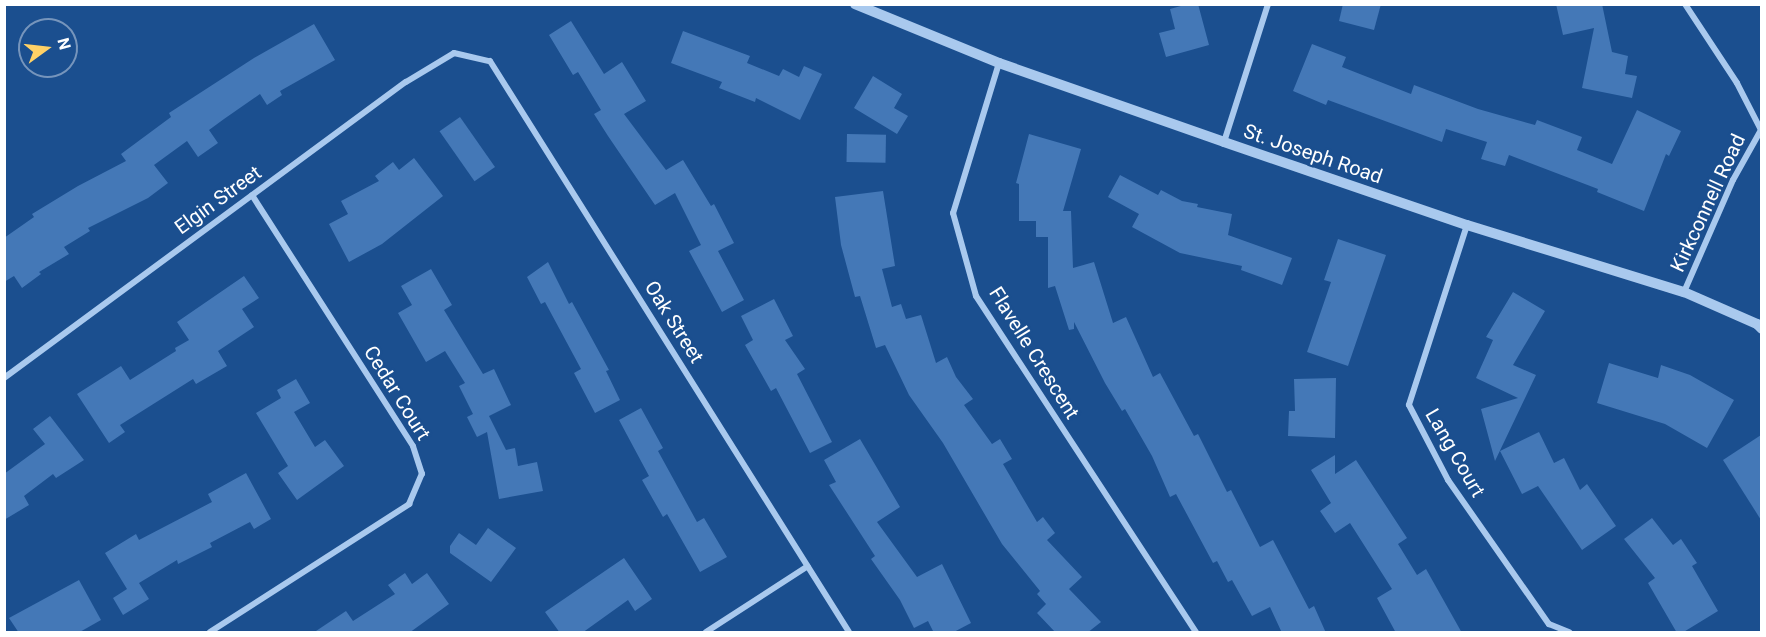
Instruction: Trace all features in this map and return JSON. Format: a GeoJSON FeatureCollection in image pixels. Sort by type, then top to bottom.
{"type":"FeatureCollection","features":[{"type":"Feature","properties":{"kind":"street","name":"St. Joseph Road"},"geometry":{"type":"LineString","coordinates":[[855,4],[999,63],[1224,142],[1467,225],[1684,292],[1757,324],[1761,329]]}},
{"type":"Feature","properties":{"kind":"street"},"geometry":{"type":"LineString","coordinates":[[1224,142],[1268,4]]}},
{"type":"Feature","properties":{"kind":"street","name":"Kirkconnell Road"},"geometry":{"type":"LineString","coordinates":[[1684,292],[1733,180],[1761,130],[1737,83],[1685,4]]}},
{"type":"Feature","properties":{"kind":"street","name":"Elgin Street"},"geometry":{"type":"LineString","coordinates":[[4,378],[406,82],[454,53]]}},
{"type":"Feature","properties":{"kind":"street","name":"Oak Street"},"geometry":{"type":"LineString","coordinates":[[454,53],[490,61],[849,633]]}},
{"type":"Feature","properties":{"kind":"street","name":"Flavelle Crescent"},"geometry":{"type":"LineString","coordinates":[[999,63],[953,213],[976,296],[1196,633]]}},
{"type":"Feature","properties":{"kind":"street","name":"Cedar Court"},"geometry":{"type":"LineString","coordinates":[[210,633],[409,504],[422,474],[412,446],[252,195]]}},
{"type":"Feature","properties":{"kind":"street","name":"Lang Court"},"geometry":{"type":"LineString","coordinates":[[1467,225],[1409,405],[1454,490],[1549,624],[1569,633]]}},
{"type":"Feature","properties":{"kind":"street"},"geometry":{"type":"LineString","coordinates":[[706,633],[808,566]]}},
{"type":"Feature","properties":{"kind":"building"},"geometry":{"type":"Polygon","coordinates":[[[1198,4],[1209,45],[1166,57],[1159,33],[1175,29],[1170,9],[1198,4]]]}},
{"type":"Feature","properties":{"kind":"building"},"geometry":{"type":"Polygon","coordinates":[[[1343,4],[1381,4],[1374,30],[1339,21],[1343,4]]]}},
{"type":"Feature","properties":{"kind":"building"},"geometry":{"type":"Polygon","coordinates":[[[1556,4],[1602,4],[1612,52],[1628,56],[1625,74],[1637,76],[1632,98],[1582,88],[1594,28],[1563,35],[1556,4]]]}},
{"type":"Feature","properties":{"kind":"building"},"geometry":{"type":"Polygon","coordinates":[[[571,21],[604,74],[622,62],[646,101],[624,114],[666,170],[683,160],[711,206],[714,204],[734,243],[718,251],[744,300],[722,312],[689,251],[701,245],[675,193],[655,205],[594,114],[601,110],[578,72],[573,75],[549,35],[571,21]]]}},
{"type":"Feature","properties":{"kind":"building"},"geometry":{"type":"Polygon","coordinates":[[[314,24],[335,60],[280,91],[282,95],[267,105],[260,94],[224,119],[209,130],[218,143],[198,157],[187,141],[154,165],[168,183],[148,198],[88,228],[90,231],[64,247],[69,254],[39,272],[41,274],[22,288],[14,276],[4,282],[4,238],[34,217],[32,214],[126,161],[121,154],[171,117],[169,113],[254,58],[314,24]]]}},
{"type":"Feature","properties":{"kind":"building"},"geometry":{"type":"Polygon","coordinates":[[[683,31],[750,56],[747,63],[779,76],[783,69],[799,77],[804,66],[822,74],[800,120],[756,98],[755,102],[719,88],[722,82],[671,63],[683,31]]]}},
{"type":"Feature","properties":{"kind":"building"},"geometry":{"type":"Polygon","coordinates":[[[1312,44],[1346,57],[1342,67],[1411,94],[1414,85],[1478,109],[1535,125],[1537,120],[1582,137],[1577,150],[1612,164],[1637,110],[1681,131],[1669,156],[1666,154],[1644,211],[1597,192],[1598,189],[1509,155],[1505,166],[1481,159],[1487,142],[1446,129],[1442,142],[1328,100],[1326,105],[1293,91],[1312,44]]]}},
{"type":"Feature","properties":{"kind":"building"},"geometry":{"type":"Polygon","coordinates":[[[873,76],[902,94],[894,108],[908,116],[897,134],[854,108],[873,76]]]}},
{"type":"Feature","properties":{"kind":"building"},"geometry":{"type":"Polygon","coordinates":[[[460,117],[495,167],[475,181],[440,131],[460,117]]]}},
{"type":"Feature","properties":{"kind":"building"},"geometry":{"type":"Polygon","coordinates":[[[847,134],[886,135],[886,163],[847,162],[847,134]]]}},
{"type":"Feature","properties":{"kind":"building"},"geometry":{"type":"Polygon","coordinates":[[[1029,134],[1081,149],[1063,211],[1071,211],[1073,268],[1094,262],[1113,323],[1126,317],[1153,377],[1160,373],[1194,436],[1198,434],[1227,492],[1231,490],[1260,547],[1273,540],[1309,609],[1314,606],[1326,633],[1282,633],[1270,607],[1252,616],[1232,580],[1228,582],[1217,561],[1213,563],[1176,494],[1170,497],[1152,456],[1125,409],[1122,411],[1105,383],[1074,322],[1074,329],[1069,330],[1055,286],[1048,288],[1048,237],[1036,237],[1036,221],[1019,221],[1019,184],[1016,183],[1029,134]]]}},
{"type":"Feature","properties":{"kind":"building"},"geometry":{"type":"Polygon","coordinates":[[[414,158],[443,196],[382,244],[349,262],[329,224],[348,214],[341,201],[379,181],[375,176],[393,162],[399,170],[414,158]]]}},
{"type":"Feature","properties":{"kind":"building"},"geometry":{"type":"Polygon","coordinates":[[[1120,175],[1158,195],[1161,190],[1182,201],[1198,204],[1197,207],[1232,214],[1228,235],[1292,258],[1282,285],[1241,270],[1242,266],[1180,253],[1132,227],[1139,214],[1108,197],[1120,175]]]}},
{"type":"Feature","properties":{"kind":"building"},"geometry":{"type":"Polygon","coordinates":[[[883,191],[895,266],[882,269],[892,307],[901,304],[906,319],[921,315],[936,363],[947,357],[956,377],[973,399],[964,405],[992,444],[1000,439],[1012,459],[1003,464],[1037,522],[1043,517],[1055,533],[1047,540],[1082,577],[1069,589],[1101,622],[1087,633],[1056,633],[1037,613],[1046,604],[1037,594],[1040,591],[1002,544],[943,443],[909,395],[885,345],[876,348],[860,296],[855,297],[841,245],[835,197],[883,191]]]}},
{"type":"Feature","properties":{"kind":"building"},"geometry":{"type":"Polygon","coordinates":[[[1338,239],[1386,255],[1348,366],[1307,352],[1331,282],[1324,280],[1338,239]]]}},
{"type":"Feature","properties":{"kind":"building"},"geometry":{"type":"Polygon","coordinates":[[[548,262],[569,304],[572,302],[609,370],[606,371],[620,400],[595,413],[574,373],[581,369],[545,302],[541,304],[527,277],[548,262]]]}},
{"type":"Feature","properties":{"kind":"building"},"geometry":{"type":"Polygon","coordinates":[[[431,269],[452,305],[444,310],[483,374],[494,369],[511,405],[489,416],[506,450],[515,448],[518,466],[537,462],[543,491],[499,499],[487,432],[477,437],[467,417],[473,414],[459,386],[465,383],[445,351],[426,362],[398,313],[412,305],[401,286],[431,269]]]}},
{"type":"Feature","properties":{"kind":"building"},"geometry":{"type":"Polygon","coordinates":[[[244,276],[259,298],[242,309],[254,327],[218,351],[227,366],[196,384],[193,379],[120,425],[125,432],[109,443],[77,394],[121,366],[130,380],[176,351],[175,348],[189,340],[177,322],[244,276]]]}},
{"type":"Feature","properties":{"kind":"building"},"geometry":{"type":"Polygon","coordinates":[[[1513,292],[1545,311],[1513,365],[1536,375],[1495,461],[1481,409],[1518,398],[1476,378],[1493,340],[1486,337],[1513,292]]]}},
{"type":"Feature","properties":{"kind":"building"},"geometry":{"type":"Polygon","coordinates":[[[774,299],[793,336],[785,340],[805,369],[797,374],[832,442],[810,453],[776,388],[771,391],[745,345],[753,340],[741,316],[774,299]]]}},
{"type":"Feature","properties":{"kind":"building"},"geometry":{"type":"Polygon","coordinates":[[[1609,363],[1658,378],[1661,365],[1690,375],[1734,400],[1707,448],[1665,424],[1597,403],[1609,363]]]}},
{"type":"Feature","properties":{"kind":"building"},"geometry":{"type":"Polygon","coordinates":[[[1336,378],[1335,438],[1288,436],[1289,411],[1295,411],[1294,379],[1336,378]]]}},
{"type":"Feature","properties":{"kind":"building"},"geometry":{"type":"Polygon","coordinates":[[[296,379],[310,403],[294,412],[315,447],[325,440],[344,466],[297,500],[278,473],[288,466],[256,413],[281,398],[277,390],[296,379]]]}},
{"type":"Feature","properties":{"kind":"building"},"geometry":{"type":"Polygon","coordinates":[[[641,408],[663,448],[658,451],[697,522],[704,518],[727,557],[700,572],[667,514],[663,517],[642,480],[649,476],[619,420],[641,408]]]}},
{"type":"Feature","properties":{"kind":"building"},"geometry":{"type":"Polygon","coordinates":[[[50,416],[84,460],[56,478],[53,474],[24,496],[29,505],[4,520],[4,474],[45,444],[33,429],[50,416]]]}},
{"type":"Feature","properties":{"kind":"building"},"geometry":{"type":"Polygon","coordinates":[[[1539,432],[1554,463],[1564,458],[1580,490],[1587,484],[1616,526],[1582,550],[1538,486],[1522,494],[1500,451],[1539,432]]]}},
{"type":"Feature","properties":{"kind":"building"},"geometry":{"type":"Polygon","coordinates":[[[1761,435],[1761,520],[1723,460],[1761,435]]]}},
{"type":"Feature","properties":{"kind":"building"},"geometry":{"type":"Polygon","coordinates":[[[860,439],[900,507],[877,522],[917,577],[942,564],[971,623],[952,633],[934,633],[928,621],[914,628],[900,600],[871,559],[875,556],[829,485],[836,482],[824,460],[860,439]]]}},
{"type":"Feature","properties":{"kind":"building"},"geometry":{"type":"Polygon","coordinates":[[[1335,455],[1335,474],[1356,460],[1407,538],[1398,544],[1417,575],[1426,569],[1462,633],[1396,633],[1377,598],[1392,589],[1350,523],[1335,533],[1320,511],[1331,503],[1311,470],[1335,455]]]}},
{"type":"Feature","properties":{"kind":"building"},"geometry":{"type":"Polygon","coordinates":[[[246,473],[271,519],[254,529],[250,522],[210,543],[212,547],[178,564],[177,560],[139,583],[149,599],[123,615],[113,598],[127,589],[105,553],[136,534],[139,540],[212,502],[208,494],[246,473]]]}},
{"type":"Feature","properties":{"kind":"building"},"geometry":{"type":"Polygon","coordinates":[[[1652,518],[1673,545],[1681,539],[1697,563],[1692,566],[1718,611],[1682,633],[1677,633],[1648,583],[1655,578],[1624,539],[1652,518]]]}},
{"type":"Feature","properties":{"kind":"building"},"geometry":{"type":"Polygon","coordinates":[[[488,528],[516,548],[491,582],[450,553],[450,546],[459,533],[476,545],[488,528]]]}},
{"type":"Feature","properties":{"kind":"building"},"geometry":{"type":"Polygon","coordinates":[[[624,558],[652,599],[635,611],[628,600],[582,633],[560,633],[545,612],[624,558]]]}},
{"type":"Feature","properties":{"kind":"building"},"geometry":{"type":"Polygon","coordinates":[[[405,573],[412,584],[427,573],[449,604],[409,633],[313,633],[346,611],[353,621],[395,594],[388,585],[405,573]]]}},
{"type":"Feature","properties":{"kind":"building"},"geometry":{"type":"Polygon","coordinates":[[[79,580],[101,620],[78,633],[19,633],[9,618],[79,580]]]}}]}
